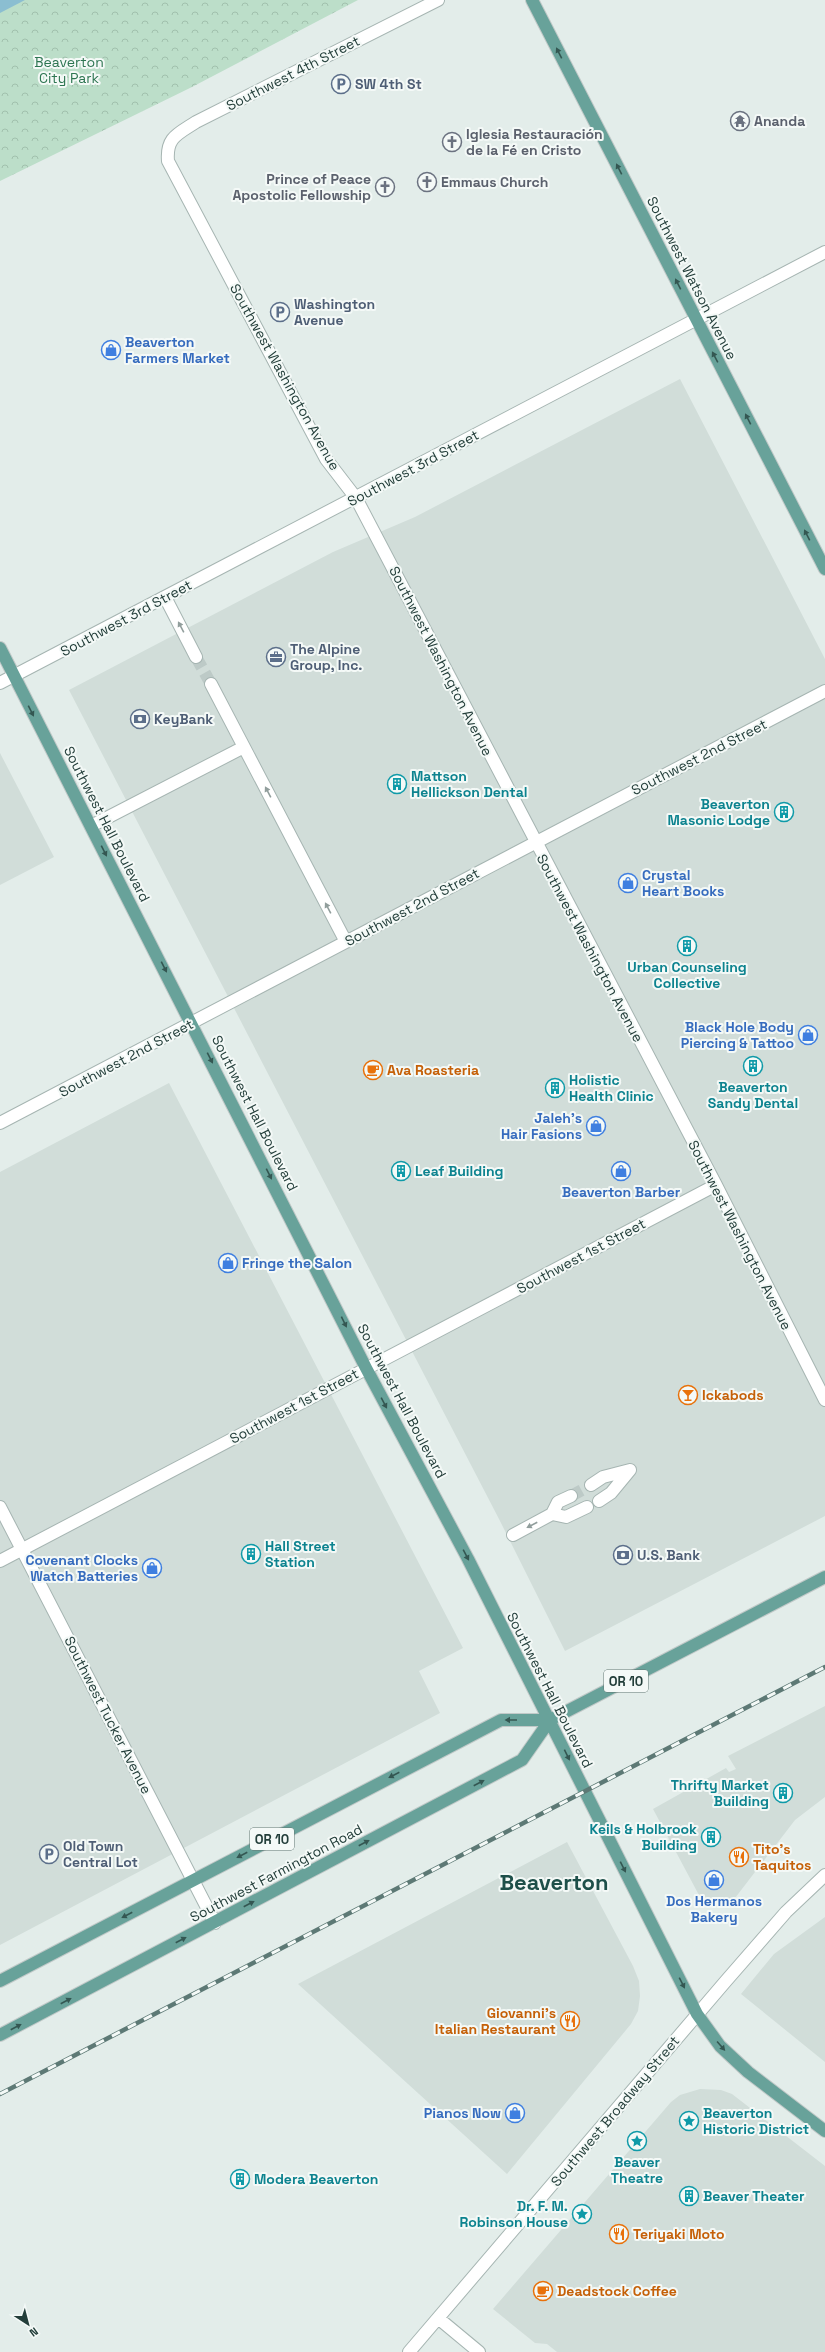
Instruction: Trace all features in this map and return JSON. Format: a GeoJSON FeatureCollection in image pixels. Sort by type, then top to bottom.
{"type":"FeatureCollection","features":[{"type":"Feature","properties":{"kind":"main road","name":"Southwest Watson Avenue"},"geometry":{"type":"LineString","coordinates":[[532,0],[825,569]]}},
{"type":"Feature","properties":{"kind":"main road","name":"Southwest Hall Boulevard"},"geometry":{"type":"LineString","coordinates":[[0,648],[192,1023],[366,1368],[468,1559],[697,2014],[720,2046],[748,2072],[825,2131]]}},
{"type":"Feature","properties":{"kind":"main road","name":"Southwest Farmington Road"},"geometry":{"type":"LineString","coordinates":[[0,1981],[501,1720],[550,1720],[825,1577]]}},
{"type":"Feature","properties":{"kind":"main road","name":"Southwest Farmington Road"},"geometry":{"type":"LineString","coordinates":[[0,2035],[522,1760],[550,1720]]}},
{"type":"Feature","properties":{"kind":"street","name":"Southwest 4th Street"},"geometry":{"type":"LineString","coordinates":[[168,161],[167,148],[174,136],[196,122],[438,0]]}},
{"type":"Feature","properties":{"kind":"street","name":"Southwest Washington Avenue"},"geometry":{"type":"LineString","coordinates":[[168,161],[326,459],[356,498],[535,843],[716,1185],[825,1400]]}},
{"type":"Feature","properties":{"kind":"street","name":"Southwest 3rd Street"},"geometry":{"type":"LineString","coordinates":[[0,683],[825,252]]}},
{"type":"Feature","properties":{"kind":"street"},"geometry":{"type":"LineString","coordinates":[[165,597],[196,657]]}},
{"type":"Feature","properties":{"kind":"street"},"geometry":{"type":"LineString","coordinates":[[211,684],[346,942]]}},
{"type":"Feature","properties":{"kind":"street","name":"Southwest 2nd Street"},"geometry":{"type":"LineString","coordinates":[[0,1123],[825,692]]}},
{"type":"Feature","properties":{"kind":"street"},"geometry":{"type":"LineString","coordinates":[[91,826],[244,747]]}},
{"type":"Feature","properties":{"kind":"street","name":"Southwest 1st Street"},"geometry":{"type":"LineString","coordinates":[[0,1561],[716,1185]]}},
{"type":"Feature","properties":{"kind":"street"},"geometry":{"type":"LineString","coordinates":[[591,1485],[603,1477],[630,1470],[611,1493],[599,1501]]}},
{"type":"Feature","properties":{"kind":"street"},"geometry":{"type":"LineString","coordinates":[[513,1535],[552,1514],[558,1502],[571,1496]]}},
{"type":"Feature","properties":{"kind":"street","name":"Southwest Tucker Avenue"},"geometry":{"type":"LineString","coordinates":[[0,1507],[215,1923]]}},
{"type":"Feature","properties":{"kind":"street"},"geometry":{"type":"LineString","coordinates":[[552,1514],[566,1517],[587,1507]]}},
{"type":"Feature","properties":{"kind":"street","name":"Southwest Broadway Street"},"geometry":{"type":"LineString","coordinates":[[409,2352],[697,2014],[786,1912],[825,1875]]}},
{"type":"Feature","properties":{"kind":"street"},"geometry":{"type":"LineString","coordinates":[[438,2318],[479,2352]]}},
{"type":"Feature","properties":{"kind":"shaded area"},"geometry":{"type":"Polygon","coordinates":[[[680,379],[825,659],[825,1516],[565,1651],[499,1519],[69,690],[333,552],[415,517],[680,379]]]}},
{"type":"Feature","properties":{"kind":"shaded area"},"geometry":{"type":"Polygon","coordinates":[[[0,753],[54,857],[0,885],[0,753]]]}},
{"type":"Feature","properties":{"kind":"shaded area"},"geometry":{"type":"Polygon","coordinates":[[[169,1083],[463,1648],[419,1671],[440,1713],[0,1945],[0,1172],[169,1083]]]}},
{"type":"Feature","properties":{"kind":"shaded area"},"geometry":{"type":"Polygon","coordinates":[[[825,1706],[825,1797],[795,1820],[732,1902],[718,1907],[708,1905],[700,1897],[653,1809],[726,1768],[729,1772],[736,1769],[728,1756],[825,1706]]]}},
{"type":"Feature","properties":{"kind":"shaded area"},"geometry":{"type":"Polygon","coordinates":[[[567,1842],[633,1966],[639,1981],[640,1996],[638,2011],[631,2024],[507,2174],[298,1984],[567,1842]]]}},
{"type":"Feature","properties":{"kind":"shaded area"},"geometry":{"type":"Polygon","coordinates":[[[825,1917],[825,2062],[741,1994],[774,1954],[825,1917]]]}},
{"type":"Feature","properties":{"kind":"shaded area"},"geometry":{"type":"Polygon","coordinates":[[[700,2089],[721,2090],[732,2094],[825,2166],[825,2352],[557,2352],[547,2344],[535,2343],[493,2309],[671,2102],[680,2095],[700,2089]]]}},
{"type":"Feature","properties":{"kind":"green space","name":"Beaverton City Park"},"geometry":{"type":"Polygon","coordinates":[[[0,0],[358,0],[192,87],[0,181],[0,0]]]}},
{"type":"Feature","properties":{"kind":"water"},"geometry":{"type":"Polygon","coordinates":[[[0,0],[25,0],[0,13],[0,0]]]}},
{"type":"Feature","properties":{"kind":"tunnel"},"geometry":{"type":"LineString","coordinates":[[196,657],[211,684]]}},
{"type":"Feature","properties":{"kind":"tunnel"},"geometry":{"type":"LineString","coordinates":[[571,1496],[591,1485]]}},
{"type":"Feature","properties":{"kind":"railway"},"geometry":{"type":"LineString","coordinates":[[0,2094],[825,1667]]}},
{"type":"Feature","properties":{"kind":"place","name":"SW 4th St"},"geometry":{"type":"Point","coordinates":[341,84]}},
{"type":"Feature","properties":{"kind":"place","name":"Ananda"},"geometry":{"type":"Point","coordinates":[740,121]}},
{"type":"Feature","properties":{"kind":"place","name":"Iglesia Restauración de la Fé en Cristo"},"geometry":{"type":"Point","coordinates":[452,142]}},
{"type":"Feature","properties":{"kind":"place","name":"Emmaus Church"},"geometry":{"type":"Point","coordinates":[427,182]}},
{"type":"Feature","properties":{"kind":"place","name":"Prince of Peace Apostolic Fellowship"},"geometry":{"type":"Point","coordinates":[385,187]}},
{"type":"Feature","properties":{"kind":"place","name":"Washington Avenue"},"geometry":{"type":"Point","coordinates":[280,312]}},
{"type":"Feature","properties":{"kind":"place","name":"Beaverton Farmers Market"},"geometry":{"type":"Point","coordinates":[111,350]}},
{"type":"Feature","properties":{"kind":"place","name":"The Alpine Group, Inc."},"geometry":{"type":"Point","coordinates":[276,657]}},
{"type":"Feature","properties":{"kind":"place","name":"KeyBank"},"geometry":{"type":"Point","coordinates":[140,719]}},
{"type":"Feature","properties":{"kind":"place","name":"Mattson Hellickson Dental"},"geometry":{"type":"Point","coordinates":[397,784]}},
{"type":"Feature","properties":{"kind":"place","name":"Beaverton Masonic Lodge"},"geometry":{"type":"Point","coordinates":[784,812]}},
{"type":"Feature","properties":{"kind":"place","name":"Crystal Heart Books"},"geometry":{"type":"Point","coordinates":[628,883]}},
{"type":"Feature","properties":{"kind":"place","name":"Urban Counseling Collective"},"geometry":{"type":"Point","coordinates":[687,946]}},
{"type":"Feature","properties":{"kind":"place","name":"Black Hole Body Piercing & Tattoo"},"geometry":{"type":"Point","coordinates":[808,1035]}},
{"type":"Feature","properties":{"kind":"place","name":"Beaverton Sandy Dental"},"geometry":{"type":"Point","coordinates":[753,1066]}},
{"type":"Feature","properties":{"kind":"place","name":"Ava Roasteria"},"geometry":{"type":"Point","coordinates":[373,1070]}},
{"type":"Feature","properties":{"kind":"place","name":"Holistic Health Clinic"},"geometry":{"type":"Point","coordinates":[555,1088]}},
{"type":"Feature","properties":{"kind":"place","name":"Jaleh's Hair Fasions"},"geometry":{"type":"Point","coordinates":[596,1126]}},
{"type":"Feature","properties":{"kind":"place","name":"Leaf Building"},"geometry":{"type":"Point","coordinates":[401,1171]}},
{"type":"Feature","properties":{"kind":"place","name":"Beaverton Barber"},"geometry":{"type":"Point","coordinates":[621,1171]}},
{"type":"Feature","properties":{"kind":"place","name":"Fringe the Salon"},"geometry":{"type":"Point","coordinates":[228,1263]}},
{"type":"Feature","properties":{"kind":"place","name":"Ickabods"},"geometry":{"type":"Point","coordinates":[688,1395]}},
{"type":"Feature","properties":{"kind":"place","name":"Hall Street Station"},"geometry":{"type":"Point","coordinates":[251,1554]}},
{"type":"Feature","properties":{"kind":"place","name":"U.S. Bank"},"geometry":{"type":"Point","coordinates":[623,1555]}},
{"type":"Feature","properties":{"kind":"place","name":"Covenant Clocks Watch Batteries"},"geometry":{"type":"Point","coordinates":[152,1568]}},
{"type":"Feature","properties":{"kind":"place","name":"Thrifty Market Building"},"geometry":{"type":"Point","coordinates":[783,1793]}},
{"type":"Feature","properties":{"kind":"place","name":"Keils & Holbrook Building"},"geometry":{"type":"Point","coordinates":[711,1837]}},
{"type":"Feature","properties":{"kind":"place","name":"Old Town Central Lot"},"geometry":{"type":"Point","coordinates":[49,1854]}},
{"type":"Feature","properties":{"kind":"place","name":"Tito's Taquitos"},"geometry":{"type":"Point","coordinates":[739,1857]}},
{"type":"Feature","properties":{"kind":"place","name":"Dos Hermanos Bakery"},"geometry":{"type":"Point","coordinates":[714,1880]}},
{"type":"Feature","properties":{"kind":"place","name":"Giovanni's Italian Restaurant"},"geometry":{"type":"Point","coordinates":[570,2021]}},
{"type":"Feature","properties":{"kind":"place","name":"Pianos Now"},"geometry":{"type":"Point","coordinates":[515,2113]}},
{"type":"Feature","properties":{"kind":"place","name":"Beaverton Historic District"},"geometry":{"type":"Point","coordinates":[689,2121]}},
{"type":"Feature","properties":{"kind":"place","name":"Beaver Theatre"},"geometry":{"type":"Point","coordinates":[637,2141]}},
{"type":"Feature","properties":{"kind":"place","name":"Modera Beaverton"},"geometry":{"type":"Point","coordinates":[240,2179]}},
{"type":"Feature","properties":{"kind":"place","name":"Beaver Theater"},"geometry":{"type":"Point","coordinates":[689,2196]}},
{"type":"Feature","properties":{"kind":"place","name":"Dr. F. M. Robinson House"},"geometry":{"type":"Point","coordinates":[582,2214]}},
{"type":"Feature","properties":{"kind":"place","name":"Teriyaki Moto"},"geometry":{"type":"Point","coordinates":[619,2234]}},
{"type":"Feature","properties":{"kind":"place","name":"Deadstock Coffee"},"geometry":{"type":"Point","coordinates":[543,2291]}},
{"type":"Feature","properties":{"kind":"district","name":"Beaverton"},"geometry":{"type":"Point","coordinates":[554,1882]}}]}
